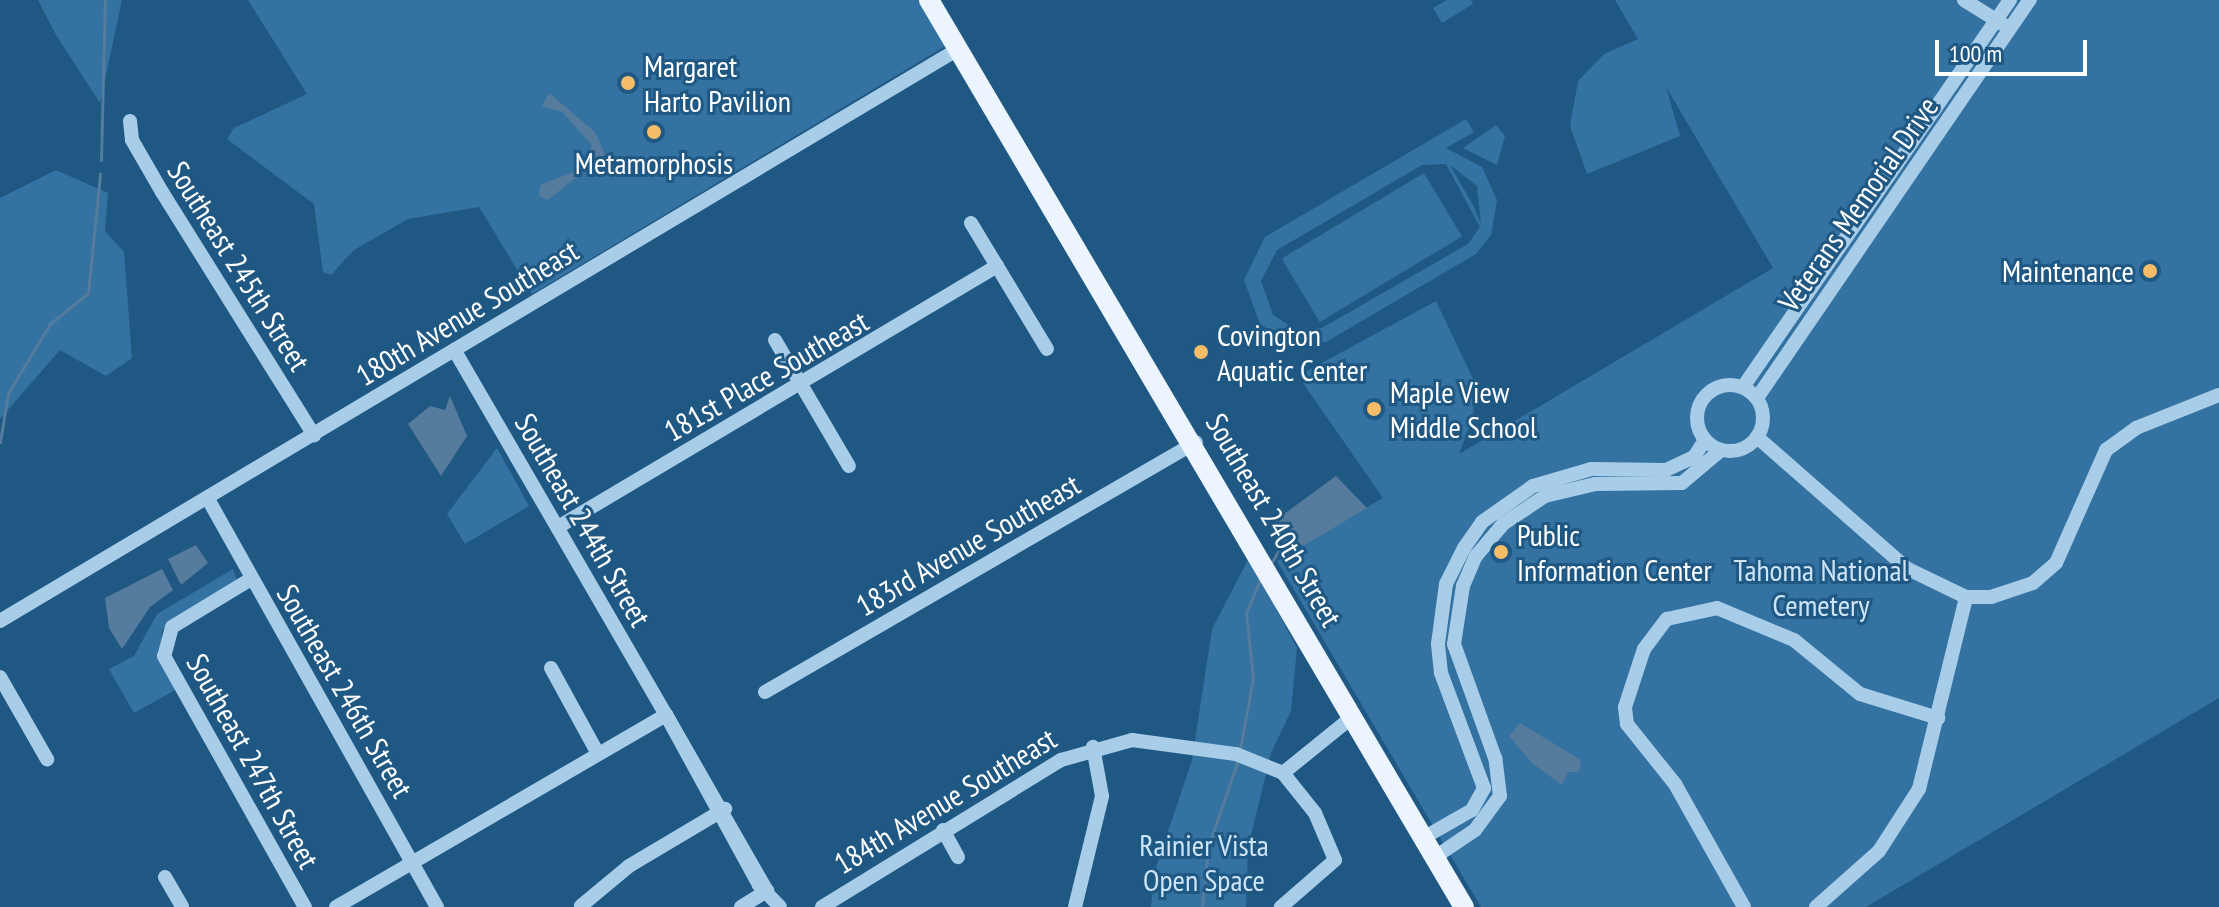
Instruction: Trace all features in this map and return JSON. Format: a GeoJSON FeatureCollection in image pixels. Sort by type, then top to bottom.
{"type":"FeatureCollection","features":[{"type":"Feature","properties":{"kind":"main road","name":"Southeast 240th Street"},"geometry":{"type":"LineString","coordinates":[[929,0],[1196,442],[1351,718],[1464,907]]}},
{"type":"Feature","properties":{"kind":"street"},"geometry":{"type":"LineString","coordinates":[[1964,0],[2010,29]]}},
{"type":"Feature","properties":{"kind":"street","name":"Veterans Memorial Drive"},"geometry":{"type":"LineString","coordinates":[[1743,387],[2010,0]]}},
{"type":"Feature","properties":{"kind":"street","name":"Veterans Memorial Drive"},"geometry":{"type":"LineString","coordinates":[[1757,398],[2030,0]]}},
{"type":"Feature","properties":{"kind":"street","name":"180th Avenue Southeast"},"geometry":{"type":"LineString","coordinates":[[0,621],[960,48]]}},
{"type":"Feature","properties":{"kind":"street","name":"Southeast 245th Street"},"geometry":{"type":"LineString","coordinates":[[130,121],[132,140],[162,192],[314,435]]}},
{"type":"Feature","properties":{"kind":"street"},"geometry":{"type":"LineString","coordinates":[[971,223],[1047,349]]}},
{"type":"Feature","properties":{"kind":"street","name":"181st Place Southeast"},"geometry":{"type":"LineString","coordinates":[[558,527],[997,266]]}},
{"type":"Feature","properties":{"kind":"street"},"geometry":{"type":"LineString","coordinates":[[775,340],[849,466]]}},
{"type":"Feature","properties":{"kind":"street","name":"Southeast 244th Street"},"geometry":{"type":"LineString","coordinates":[[454,350],[767,891],[780,907]]}},
{"type":"Feature","properties":{"kind":"street"},"geometry":{"type":"LineString","coordinates":[[1725,385],[1743,387],[1757,398],[1763,421],[1757,437],[1741,449],[1721,450],[1705,440],[1696,415],[1703,398],[1725,385]]}},
{"type":"Feature","properties":{"kind":"street"},"geometry":{"type":"LineString","coordinates":[[1757,437],[1860,534],[1908,569],[1966,597],[2033,583],[2070,543],[2106,450],[2136,428],[2219,395]]}},
{"type":"Feature","properties":{"kind":"street"},"geometry":{"type":"LineString","coordinates":[[1423,838],[1472,810],[1484,788],[1441,673],[1441,607],[1446,584],[1482,522],[1533,486],[1591,469],[1666,470],[1694,457],[1705,440]]}},
{"type":"Feature","properties":{"kind":"street","name":"183rd Avenue Southeast"},"geometry":{"type":"LineString","coordinates":[[765,692],[1196,442]]}},
{"type":"Feature","properties":{"kind":"street"},"geometry":{"type":"LineString","coordinates":[[1435,857],[1465,837],[1500,796],[1495,758],[1477,720],[1454,644],[1463,586],[1487,541],[1545,496],[1595,484],[1682,483],[1721,450]]}},
{"type":"Feature","properties":{"kind":"street","name":"Southeast 246th Street"},"geometry":{"type":"LineString","coordinates":[[208,499],[437,907]]}},
{"type":"Feature","properties":{"kind":"street","name":"Southeast 247th Street"},"geometry":{"type":"LineString","coordinates":[[251,579],[172,627],[165,639],[164,656],[305,907]]}},
{"type":"Feature","properties":{"kind":"street"},"geometry":{"type":"LineString","coordinates":[[1816,907],[1902,822],[1938,718],[1966,597]]}},
{"type":"Feature","properties":{"kind":"street"},"geometry":{"type":"LineString","coordinates":[[1744,907],[1675,784],[1627,724],[1625,707],[1644,649],[1667,619],[1717,608],[1794,640],[1860,694],[1938,718]]}},
{"type":"Feature","properties":{"kind":"street"},"geometry":{"type":"LineString","coordinates":[[551,668],[598,754]]}},
{"type":"Feature","properties":{"kind":"street"},"geometry":{"type":"LineString","coordinates":[[0,677],[47,759]]}},
{"type":"Feature","properties":{"kind":"street"},"geometry":{"type":"LineString","coordinates":[[336,907],[666,715]]}},
{"type":"Feature","properties":{"kind":"street"},"geometry":{"type":"LineString","coordinates":[[1281,907],[1335,860],[1315,813],[1283,773],[1351,718]]}},
{"type":"Feature","properties":{"kind":"street"},"geometry":{"type":"LineString","coordinates":[[1461,728],[1477,720]]}},
{"type":"Feature","properties":{"kind":"street","name":"184th Avenue Southeast"},"geometry":{"type":"LineString","coordinates":[[822,907],[943,830],[1093,747],[1149,740],[1236,754],[1283,773]]}},
{"type":"Feature","properties":{"kind":"street"},"geometry":{"type":"LineString","coordinates":[[1075,907],[1102,796],[1093,747]]}},
{"type":"Feature","properties":{"kind":"street"},"geometry":{"type":"LineString","coordinates":[[581,906],[629,866],[722,811]]}},
{"type":"Feature","properties":{"kind":"street"},"geometry":{"type":"LineString","coordinates":[[1456,820],[1465,837]]}},
{"type":"Feature","properties":{"kind":"street"},"geometry":{"type":"LineString","coordinates":[[943,830],[958,857]]}},
{"type":"Feature","properties":{"kind":"street"},"geometry":{"type":"LineString","coordinates":[[165,877],[182,907]]}},
{"type":"Feature","properties":{"kind":"street"},"geometry":{"type":"LineString","coordinates":[[741,907],[767,891]]}},
{"type":"Feature","properties":{"kind":"green space"},"geometry":{"type":"Polygon","coordinates":[[[38,0],[122,0],[100,103],[56,35],[38,0]]]}},
{"type":"Feature","properties":{"kind":"green space"},"geometry":{"type":"Polygon","coordinates":[[[248,0],[919,0],[947,45],[532,294],[479,207],[408,219],[354,250],[331,275],[323,272],[314,204],[227,139],[234,128],[307,94],[248,0]]]}},
{"type":"Feature","properties":{"kind":"green space"},"geometry":{"type":"Polygon","coordinates":[[[1447,0],[1471,0],[1473,4],[1442,23],[1433,8],[1447,0]]]}},
{"type":"Feature","properties":{"kind":"green space","name":"Tahoma National Cemetery"},"geometry":{"type":"Polygon","coordinates":[[[1615,0],[2219,0],[2219,698],[1866,907],[1481,907],[1277,561],[1383,498],[1303,383],[1307,371],[1436,301],[1475,383],[1473,418],[1459,454],[1773,268],[1666,87],[1680,136],[1587,174],[1570,126],[1578,81],[1604,54],[1638,39],[1615,0]]]}},
{"type":"Feature","properties":{"kind":"green space"},"geometry":{"type":"Polygon","coordinates":[[[1466,119],[1474,132],[1446,148],[1482,167],[1497,200],[1491,235],[1476,254],[1326,342],[1290,343],[1260,324],[1244,280],[1265,237],[1466,119]],[[1446,164],[1422,165],[1277,250],[1261,281],[1273,315],[1295,329],[1322,328],[1468,244],[1480,227],[1446,164]],[[1450,165],[1473,205],[1481,224],[1477,186],[1450,165]]]}},
{"type":"Feature","properties":{"kind":"green space"},"geometry":{"type":"Polygon","coordinates":[[[1496,125],[1505,136],[1497,165],[1463,148],[1496,125]]]}},
{"type":"Feature","properties":{"kind":"green space"},"geometry":{"type":"Polygon","coordinates":[[[56,170],[108,193],[105,231],[124,252],[132,358],[106,376],[60,350],[0,419],[0,198],[56,170]]]}},
{"type":"Feature","properties":{"kind":"green space"},"geometry":{"type":"Polygon","coordinates":[[[1424,173],[1462,236],[1320,322],[1282,258],[1424,173]]]}},
{"type":"Feature","properties":{"kind":"green space"},"geometry":{"type":"Polygon","coordinates":[[[497,448],[529,506],[465,544],[447,514],[497,448]]]}},
{"type":"Feature","properties":{"kind":"green space","name":"Rainier Vista Open Space"},"geometry":{"type":"Polygon","coordinates":[[[1249,558],[1297,648],[1291,711],[1271,753],[1248,848],[1246,907],[1151,907],[1154,873],[1192,760],[1212,629],[1249,558]]]}},
{"type":"Feature","properties":{"kind":"green space"},"geometry":{"type":"Polygon","coordinates":[[[233,569],[237,580],[162,630],[159,659],[177,689],[134,713],[109,669],[134,656],[157,614],[233,569]]]}},
{"type":"Feature","properties":{"kind":"shaded area"},"geometry":{"type":"Polygon","coordinates":[[[549,93],[595,132],[605,154],[548,200],[539,196],[540,185],[581,169],[592,145],[562,112],[542,106],[549,93]]]}},
{"type":"Feature","properties":{"kind":"shaded area"},"geometry":{"type":"Polygon","coordinates":[[[450,396],[467,436],[441,476],[408,424],[430,406],[445,410],[450,396]]]}},
{"type":"Feature","properties":{"kind":"shaded area"},"geometry":{"type":"Polygon","coordinates":[[[1336,476],[1367,508],[1285,557],[1269,525],[1336,476]]]}},
{"type":"Feature","properties":{"kind":"shaded area"},"geometry":{"type":"Polygon","coordinates":[[[196,545],[208,563],[181,585],[168,559],[196,545]]]}},
{"type":"Feature","properties":{"kind":"shaded area"},"geometry":{"type":"Polygon","coordinates":[[[162,569],[173,590],[150,607],[122,649],[109,628],[105,598],[162,569]]]}},
{"type":"Feature","properties":{"kind":"shaded area"},"geometry":{"type":"Polygon","coordinates":[[[1520,723],[1581,760],[1579,772],[1568,772],[1562,785],[1532,763],[1509,736],[1520,723]]]}},
{"type":"Feature","properties":{"kind":"waterway"},"geometry":{"type":"LineString","coordinates":[[101,160],[105,0]]}},
{"type":"Feature","properties":{"kind":"waterway"},"geometry":{"type":"LineString","coordinates":[[0,442],[8,393],[50,324],[88,293],[100,174]]}},
{"type":"Feature","properties":{"kind":"waterway"},"geometry":{"type":"LineString","coordinates":[[1270,565],[1279,550]]}},
{"type":"Feature","properties":{"kind":"waterway"},"geometry":{"type":"LineString","coordinates":[[1240,749],[1253,678],[1246,613],[1261,578]]}},
{"type":"Feature","properties":{"kind":"waterway"},"geometry":{"type":"LineString","coordinates":[[1202,907],[1208,847],[1238,760]]}},
{"type":"Feature","properties":{"kind":"place","name":"Margaret Harto Pavilion"},"geometry":{"type":"Point","coordinates":[628,83]}},
{"type":"Feature","properties":{"kind":"place","name":"Metamorphosis"},"geometry":{"type":"Point","coordinates":[654,132]}},
{"type":"Feature","properties":{"kind":"place","name":"Maintenance"},"geometry":{"type":"Point","coordinates":[2150,271]}},
{"type":"Feature","properties":{"kind":"place","name":"Covington Aquatic Center"},"geometry":{"type":"Point","coordinates":[1201,352]}},
{"type":"Feature","properties":{"kind":"place","name":"Maple View Middle School"},"geometry":{"type":"Point","coordinates":[1374,409]}},
{"type":"Feature","properties":{"kind":"place","name":"Public Information Center"},"geometry":{"type":"Point","coordinates":[1501,552]}}]}
